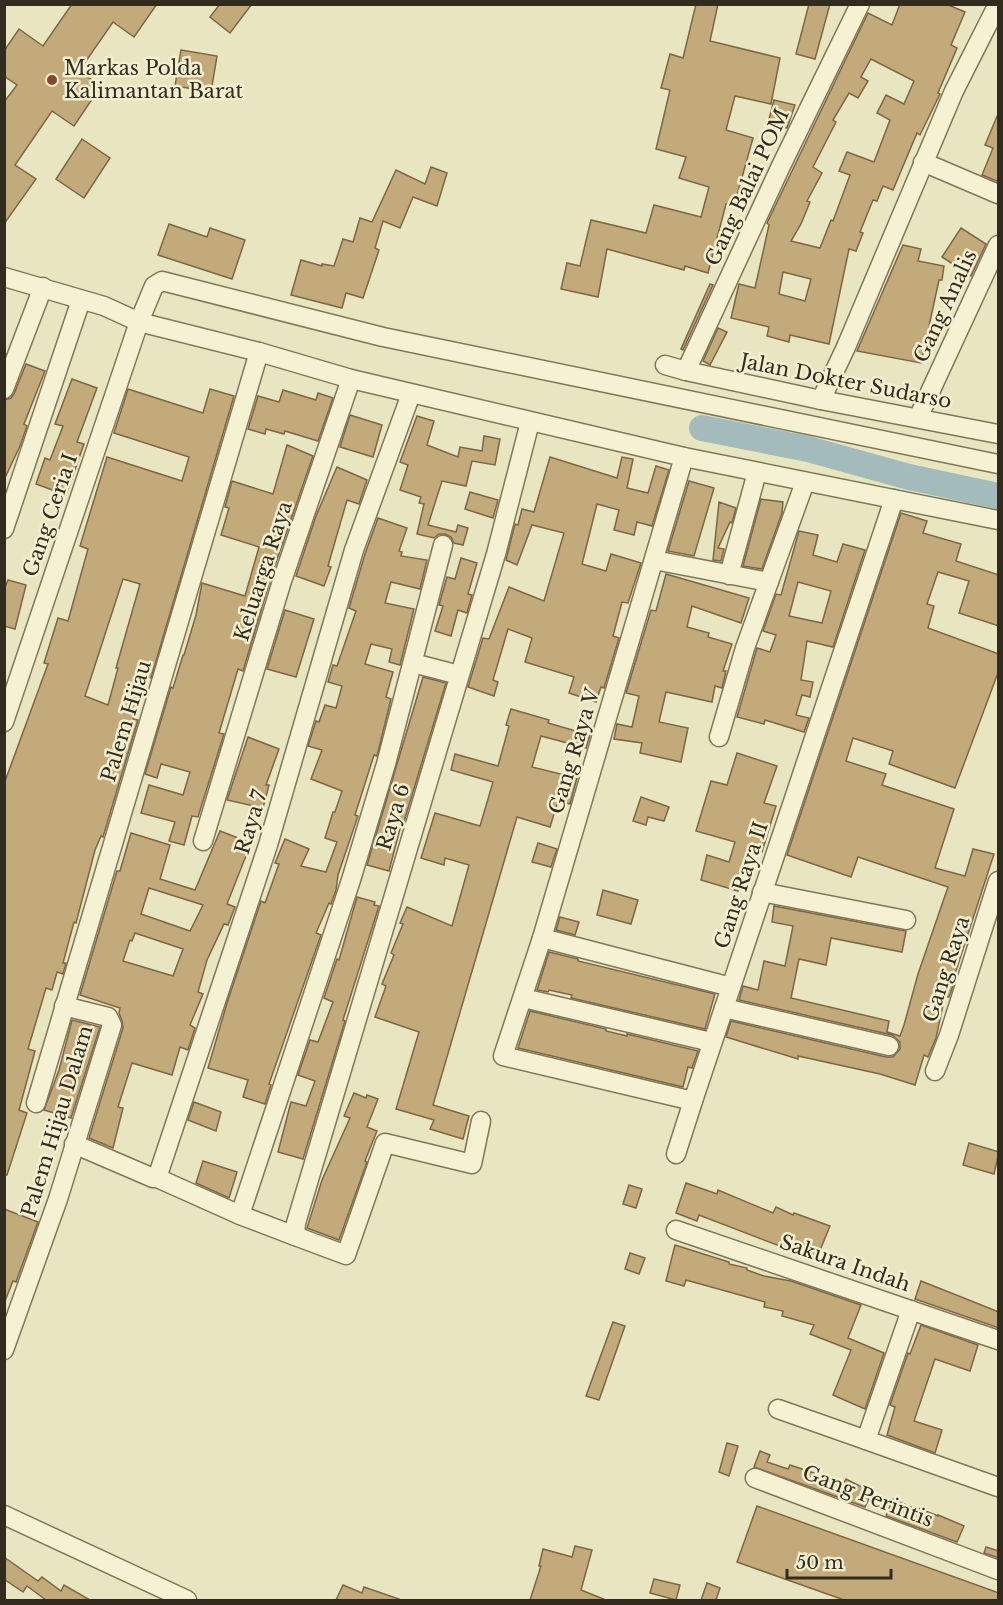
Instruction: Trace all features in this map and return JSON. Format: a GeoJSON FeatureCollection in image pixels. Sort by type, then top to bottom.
{"type":"FeatureCollection","features":[{"type":"Feature","properties":{"kind":"street","name":"Gang Balai POM"},"geometry":{"type":"LineString","coordinates":[[686,371],[780,168],[860,4]]}},
{"type":"Feature","properties":{"kind":"street"},"geometry":{"type":"LineString","coordinates":[[821,400],[846,347],[954,91],[997,8]]}},
{"type":"Feature","properties":{"kind":"street"},"geometry":{"type":"LineString","coordinates":[[923,162],[999,194]]}},
{"type":"Feature","properties":{"kind":"street","name":"Gang Analis"},"geometry":{"type":"LineString","coordinates":[[918,418],[999,245]]}},
{"type":"Feature","properties":{"kind":"street"},"geometry":{"type":"LineString","coordinates":[[4,277],[104,306],[139,322],[259,352],[351,379],[530,423],[684,457],[999,520]]}},
{"type":"Feature","properties":{"kind":"street","name":"Gang Ceria I"},"geometry":{"type":"LineString","coordinates":[[4,722],[139,322],[154,286],[162,281],[383,337],[995,463]]}},
{"type":"Feature","properties":{"kind":"street"},"geometry":{"type":"LineString","coordinates":[[4,389],[43,287]]}},
{"type":"Feature","properties":{"kind":"street"},"geometry":{"type":"LineString","coordinates":[[4,529],[81,300]]}},
{"type":"Feature","properties":{"kind":"street","name":"Palem Hijau"},"geometry":{"type":"LineString","coordinates":[[36,1102],[259,352]]}},
{"type":"Feature","properties":{"kind":"street"},"geometry":{"type":"LineString","coordinates":[[665,364],[686,371]]}},
{"type":"Feature","properties":{"kind":"street","name":"Jalan Dokter Sudarso"},"geometry":{"type":"LineString","coordinates":[[686,371],[998,434]]}},
{"type":"Feature","properties":{"kind":"street","name":"Keluarga Raya"},"geometry":{"type":"LineString","coordinates":[[204,840],[282,581],[351,379]]}},
{"type":"Feature","properties":{"kind":"street","name":"Raya 7"},"geometry":{"type":"LineString","coordinates":[[155,1177],[158,1175],[268,845],[354,550],[411,393]]}},
{"type":"Feature","properties":{"kind":"street","name":"Raya 6"},"geometry":{"type":"LineString","coordinates":[[296,1229],[496,554],[530,423]]}},
{"type":"Feature","properties":{"kind":"street"},"geometry":{"type":"LineString","coordinates":[[995,463],[998,434]]}},
{"type":"Feature","properties":{"kind":"street","name":"Gang Raya V"},"geometry":{"type":"LineString","coordinates":[[684,457],[542,938],[503,1056],[693,1101]]}},
{"type":"Feature","properties":{"kind":"street"},"geometry":{"type":"LineString","coordinates":[[729,574],[757,472]]}},
{"type":"Feature","properties":{"kind":"street"},"geometry":{"type":"LineString","coordinates":[[719,737],[745,648],[805,482]]}},
{"type":"Feature","properties":{"kind":"street","name":"Gang Raya II"},"geometry":{"type":"LineString","coordinates":[[676,1154],[711,1042],[894,499]]}},
{"type":"Feature","properties":{"kind":"street","name":"Raya 6"},"geometry":{"type":"LineString","coordinates":[[240,1215],[351,880],[386,764],[442,544]]}},
{"type":"Feature","properties":{"kind":"street"},"geometry":{"type":"LineString","coordinates":[[654,560],[769,582]]}},
{"type":"Feature","properties":{"kind":"street"},"geometry":{"type":"LineString","coordinates":[[413,663],[459,675]]}},
{"type":"Feature","properties":{"kind":"street","name":"Gang Raya"},"geometry":{"type":"LineString","coordinates":[[935,1071],[999,881]]}},
{"type":"Feature","properties":{"kind":"street"},"geometry":{"type":"LineString","coordinates":[[762,892],[906,920]]}},
{"type":"Feature","properties":{"kind":"street"},"geometry":{"type":"LineString","coordinates":[[542,938],[731,987]]}},
{"type":"Feature","properties":{"kind":"street"},"geometry":{"type":"LineString","coordinates":[[523,998],[711,1042]]}},
{"type":"Feature","properties":{"kind":"street","name":"Palem Hijau Dalam"},"geometry":{"type":"LineString","coordinates":[[4,1350],[58,1199],[112,1025],[108,1017],[64,1006]]}},
{"type":"Feature","properties":{"kind":"street"},"geometry":{"type":"LineString","coordinates":[[724,1008],[889,1046]]}},
{"type":"Feature","properties":{"kind":"street"},"geometry":{"type":"LineString","coordinates":[[74,1144],[240,1215],[296,1229],[346,1255],[385,1143],[472,1164],[481,1121]]}},
{"type":"Feature","properties":{"kind":"street","name":"Sakura Indah"},"geometry":{"type":"LineString","coordinates":[[676,1230],[999,1340]]}},
{"type":"Feature","properties":{"kind":"street"},"geometry":{"type":"LineString","coordinates":[[866,1440],[911,1310]]}},
{"type":"Feature","properties":{"kind":"street"},"geometry":{"type":"LineString","coordinates":[[778,1409],[999,1487]]}},
{"type":"Feature","properties":{"kind":"street","name":"Gang Perintis"},"geometry":{"type":"LineString","coordinates":[[755,1478],[999,1570]]}},
{"type":"Feature","properties":{"kind":"street"},"geometry":{"type":"LineString","coordinates":[[4,1515],[187,1600]]}},
{"type":"Feature","properties":{"kind":"building","name":"Markas Polda Kalimantan Barat"},"geometry":{"type":"Polygon","coordinates":[[[72,4],[157,4],[134,37],[113,22],[79,71],[101,86],[74,126],[52,111],[15,165],[36,179],[4,224],[4,102],[17,85],[4,76],[4,51],[19,29],[43,46],[72,4]]]}},
{"type":"Feature","properties":{"kind":"building"},"geometry":{"type":"Polygon","coordinates":[[[220,4],[252,4],[230,33],[210,17],[220,4]]]}},
{"type":"Feature","properties":{"kind":"building"},"geometry":{"type":"Polygon","coordinates":[[[696,4],[718,4],[710,41],[780,58],[771,104],[735,96],[726,130],[753,138],[734,206],[726,204],[708,273],[685,266],[684,270],[607,249],[598,297],[561,289],[567,263],[580,266],[591,220],[646,233],[654,205],[701,217],[709,187],[679,178],[686,157],[656,149],[670,90],[661,88],[670,54],[683,58],[696,4]]]}},
{"type":"Feature","properties":{"kind":"building"},"geometry":{"type":"Polygon","coordinates":[[[809,4],[830,4],[815,59],[796,54],[809,4]]]}},
{"type":"Feature","properties":{"kind":"building"},"geometry":{"type":"Polygon","coordinates":[[[900,4],[946,4],[965,12],[951,45],[957,48],[938,93],[940,94],[920,135],[917,133],[893,190],[883,186],[877,201],[873,200],[860,232],[863,233],[856,251],[849,249],[829,344],[790,335],[789,342],[767,336],[769,327],[731,318],[739,284],[755,288],[769,225],[767,223],[868,13],[892,25],[900,4]],[[871,59],[861,77],[868,81],[858,98],[849,93],[833,120],[836,122],[813,167],[822,173],[807,201],[810,202],[801,224],[791,241],[820,248],[850,175],[839,171],[847,152],[874,162],[890,120],[877,113],[886,95],[904,104],[914,81],[871,59]],[[783,272],[779,294],[805,301],[811,279],[783,272]]]}},
{"type":"Feature","properties":{"kind":"building"},"geometry":{"type":"Polygon","coordinates":[[[181,50],[217,56],[211,92],[175,86],[181,50]]]}},
{"type":"Feature","properties":{"kind":"building"},"geometry":{"type":"Polygon","coordinates":[[[774,100],[795,105],[787,128],[768,123],[774,100]]]}},
{"type":"Feature","properties":{"kind":"building"},"geometry":{"type":"Polygon","coordinates":[[[998,114],[999,182],[982,175],[993,148],[985,145],[998,114]]]}},
{"type":"Feature","properties":{"kind":"building"},"geometry":{"type":"Polygon","coordinates":[[[82,139],[110,158],[84,198],[56,179],[82,139]]]}},
{"type":"Feature","properties":{"kind":"building"},"geometry":{"type":"Polygon","coordinates":[[[431,167],[447,173],[437,206],[413,197],[400,228],[383,221],[375,248],[379,250],[363,298],[346,293],[342,308],[291,295],[301,260],[322,266],[322,264],[334,266],[343,239],[353,242],[360,218],[372,222],[396,170],[425,184],[431,167]]]}},
{"type":"Feature","properties":{"kind":"building"},"geometry":{"type":"Polygon","coordinates":[[[169,224],[207,237],[210,228],[245,240],[232,279],[158,255],[169,224]]]}},
{"type":"Feature","properties":{"kind":"building"},"geometry":{"type":"Polygon","coordinates":[[[961,228],[986,244],[971,276],[942,257],[961,228]]]}},
{"type":"Feature","properties":{"kind":"building"},"geometry":{"type":"Polygon","coordinates":[[[903,245],[921,249],[918,261],[944,266],[921,363],[857,351],[903,245]]]}},
{"type":"Feature","properties":{"kind":"building"},"geometry":{"type":"Polygon","coordinates":[[[710,284],[713,285],[683,350],[681,349],[710,284]]]}},
{"type":"Feature","properties":{"kind":"building"},"geometry":{"type":"Polygon","coordinates":[[[718,328],[727,332],[710,365],[703,361],[718,328]]]}},
{"type":"Feature","properties":{"kind":"building"},"geometry":{"type":"Polygon","coordinates":[[[26,364],[45,371],[24,424],[27,426],[20,446],[4,480],[4,400],[11,398],[14,394],[26,364]]]}},
{"type":"Feature","properties":{"kind":"building"},"geometry":{"type":"Polygon","coordinates":[[[72,379],[97,388],[77,442],[84,444],[66,495],[36,484],[45,458],[50,460],[63,426],[55,424],[72,379]]]}},
{"type":"Feature","properties":{"kind":"building"},"geometry":{"type":"Polygon","coordinates":[[[128,389],[203,413],[210,389],[234,396],[151,678],[146,676],[133,719],[138,720],[103,837],[101,836],[95,850],[63,963],[66,963],[63,974],[57,972],[52,990],[46,988],[28,1049],[35,1051],[19,1110],[27,1113],[7,1175],[4,1175],[4,784],[48,664],[44,663],[58,618],[68,621],[88,549],[80,546],[107,457],[182,481],[189,457],[114,433],[128,389]],[[123,579],[85,696],[108,705],[118,668],[116,668],[140,584],[123,579]]]}},
{"type":"Feature","properties":{"kind":"building"},"geometry":{"type":"Polygon","coordinates":[[[283,390],[316,400],[318,393],[333,398],[318,441],[285,431],[284,434],[266,429],[265,434],[248,429],[258,396],[279,402],[283,390]]]}},
{"type":"Feature","properties":{"kind":"building"},"geometry":{"type":"Polygon","coordinates":[[[350,415],[382,425],[373,457],[340,447],[350,415]]]}},
{"type":"Feature","properties":{"kind":"building"},"geometry":{"type":"Polygon","coordinates":[[[417,416],[434,421],[427,445],[458,457],[460,447],[482,451],[484,436],[500,439],[495,465],[472,461],[466,486],[442,481],[428,525],[456,532],[458,525],[468,528],[463,545],[454,543],[451,537],[445,534],[439,534],[434,538],[417,534],[424,504],[419,503],[421,497],[400,490],[408,465],[400,462],[417,416]]]}},
{"type":"Feature","properties":{"kind":"building"},"geometry":{"type":"Polygon","coordinates":[[[287,445],[313,456],[271,577],[243,671],[238,669],[219,733],[224,734],[198,817],[192,816],[184,845],[169,841],[175,822],[141,813],[149,785],[183,795],[190,772],[161,764],[157,778],[145,774],[171,687],[173,688],[196,615],[202,583],[245,596],[259,547],[221,535],[229,508],[225,507],[232,481],[273,494],[287,445]]]}},
{"type":"Feature","properties":{"kind":"building"},"geometry":{"type":"Polygon","coordinates":[[[550,457],[617,478],[622,457],[633,459],[627,488],[648,493],[656,466],[669,470],[652,526],[637,522],[634,535],[614,530],[619,510],[597,504],[582,564],[606,571],[611,554],[641,563],[628,603],[622,602],[613,636],[619,638],[604,688],[601,687],[596,702],[569,693],[574,677],[525,662],[532,638],[508,629],[493,680],[498,682],[494,696],[468,687],[483,638],[489,639],[509,587],[544,601],[564,533],[532,525],[517,565],[506,560],[515,524],[518,525],[522,509],[534,512],[550,457]]]}},
{"type":"Feature","properties":{"kind":"building"},"geometry":{"type":"Polygon","coordinates":[[[337,467],[367,480],[359,504],[347,500],[328,566],[331,567],[324,586],[296,576],[316,516],[337,467]]]}},
{"type":"Feature","properties":{"kind":"building"},"geometry":{"type":"Polygon","coordinates":[[[689,481],[714,488],[694,556],[668,551],[689,481]]]}},
{"type":"Feature","properties":{"kind":"building"},"geometry":{"type":"Polygon","coordinates":[[[470,492],[498,500],[493,518],[465,509],[470,492]]]}},
{"type":"Feature","properties":{"kind":"building"},"geometry":{"type":"Polygon","coordinates":[[[761,499],[783,502],[782,513],[762,569],[743,566],[761,499]]]}},
{"type":"Feature","properties":{"kind":"building"},"geometry":{"type":"Polygon","coordinates":[[[719,502],[736,508],[732,523],[730,522],[718,548],[724,549],[721,561],[713,560],[719,502]]]}},
{"type":"Feature","properties":{"kind":"building"},"geometry":{"type":"Polygon","coordinates":[[[901,513],[927,521],[923,533],[961,544],[956,561],[999,575],[999,626],[959,613],[969,581],[938,572],[927,604],[934,606],[928,628],[999,654],[999,670],[955,788],[889,764],[893,751],[853,738],[846,761],[886,774],[882,785],[954,809],[935,868],[965,876],[973,849],[994,854],[953,980],[955,980],[949,997],[945,996],[936,1038],[928,1057],[924,1055],[915,1085],[880,1074],[798,1056],[798,1059],[726,1037],[731,1021],[886,1057],[893,1057],[900,1049],[900,1042],[892,1035],[739,1000],[743,986],[758,990],[764,961],[785,966],[793,926],[772,922],[774,906],[906,931],[902,952],[831,938],[826,965],[799,959],[791,998],[889,1021],[887,1032],[900,1036],[904,1025],[918,974],[948,887],[858,857],[851,877],[787,855],[901,513]]]}},
{"type":"Feature","properties":{"kind":"building"},"geometry":{"type":"Polygon","coordinates":[[[378,518],[407,528],[399,551],[402,552],[401,556],[427,560],[420,589],[391,582],[385,603],[414,609],[400,665],[389,662],[392,649],[371,644],[365,664],[393,672],[386,697],[391,699],[377,756],[374,755],[355,815],[358,816],[338,875],[336,890],[316,933],[321,935],[269,1084],[271,1085],[265,1104],[243,1097],[248,1080],[208,1068],[261,901],[265,903],[279,864],[275,863],[285,839],[309,849],[301,866],[326,872],[337,842],[325,838],[342,791],[311,779],[322,750],[308,746],[316,721],[319,722],[325,705],[336,708],[342,686],[328,682],[333,665],[337,666],[356,611],[349,608],[378,518]]]}},
{"type":"Feature","properties":{"kind":"building"},"geometry":{"type":"Polygon","coordinates":[[[799,531],[818,535],[813,555],[837,562],[843,544],[865,550],[833,647],[807,641],[801,680],[813,682],[810,697],[802,695],[796,715],[809,718],[804,732],[765,720],[764,724],[737,717],[757,648],[770,652],[776,635],[763,631],[776,594],[781,595],[799,531]],[[798,582],[789,616],[822,623],[831,591],[798,582]]]}},
{"type":"Feature","properties":{"kind":"building"},"geometry":{"type":"Polygon","coordinates":[[[461,558],[477,563],[468,594],[472,595],[467,613],[458,610],[451,636],[435,631],[443,606],[439,605],[447,577],[455,579],[461,558]]]}},
{"type":"Feature","properties":{"kind":"building"},"geometry":{"type":"Polygon","coordinates":[[[666,574],[749,598],[741,623],[692,606],[687,627],[709,633],[708,637],[732,644],[723,671],[726,671],[722,688],[715,686],[712,702],[666,692],[659,722],[688,728],[681,762],[640,753],[642,743],[614,739],[617,724],[632,727],[639,696],[626,693],[651,610],[656,611],[666,574]]]}},
{"type":"Feature","properties":{"kind":"building"},"geometry":{"type":"Polygon","coordinates":[[[8,580],[26,585],[15,629],[4,626],[4,590],[8,580]]]}},
{"type":"Feature","properties":{"kind":"building"},"geometry":{"type":"Polygon","coordinates":[[[285,610],[314,619],[296,677],[267,669],[285,610]]]}},
{"type":"Feature","properties":{"kind":"building"},"geometry":{"type":"Polygon","coordinates":[[[423,677],[446,683],[403,825],[401,825],[389,871],[367,865],[423,677]]]}},
{"type":"Feature","properties":{"kind":"building"},"geometry":{"type":"Polygon","coordinates":[[[511,709],[590,735],[586,748],[541,736],[532,767],[577,778],[570,804],[558,801],[550,827],[517,817],[433,1105],[469,1116],[463,1139],[430,1129],[434,1120],[396,1109],[419,1032],[375,1017],[386,986],[382,984],[394,955],[391,953],[403,924],[400,923],[407,907],[452,926],[469,865],[445,858],[444,865],[421,858],[435,813],[480,826],[493,782],[451,770],[455,754],[498,766],[509,726],[506,725],[511,709]]]}},
{"type":"Feature","properties":{"kind":"building"},"geometry":{"type":"Polygon","coordinates":[[[248,737],[279,749],[266,785],[269,785],[263,808],[227,800],[248,737]]]}},
{"type":"Feature","properties":{"kind":"building"},"geometry":{"type":"Polygon","coordinates":[[[737,753],[777,766],[764,803],[776,806],[762,852],[750,848],[738,891],[701,880],[707,855],[729,862],[735,842],[696,831],[711,781],[727,785],[737,753]]]}},
{"type":"Feature","properties":{"kind":"building"},"geometry":{"type":"Polygon","coordinates":[[[641,797],[669,807],[664,821],[648,817],[646,825],[633,821],[641,797]]]}},
{"type":"Feature","properties":{"kind":"building"},"geometry":{"type":"Polygon","coordinates":[[[220,831],[251,843],[227,904],[235,907],[228,925],[224,924],[207,960],[198,992],[203,994],[190,1025],[195,1028],[188,1050],[180,1047],[172,1075],[132,1063],[118,1107],[123,1108],[113,1148],[89,1138],[123,1028],[120,1008],[80,995],[117,871],[120,871],[131,833],[170,845],[160,879],[195,890],[220,831]],[[149,888],[141,914],[190,931],[203,905],[149,888]],[[135,933],[132,941],[130,940],[123,961],[173,976],[183,949],[135,933]]]}},
{"type":"Feature","properties":{"kind":"building"},"geometry":{"type":"Polygon","coordinates":[[[538,843],[557,849],[551,867],[532,862],[538,843]]]}},
{"type":"Feature","properties":{"kind":"building"},"geometry":{"type":"Polygon","coordinates":[[[603,890],[638,900],[631,924],[597,915],[603,890]]]}},
{"type":"Feature","properties":{"kind":"building"},"geometry":{"type":"Polygon","coordinates":[[[357,897],[375,902],[374,905],[379,906],[303,1159],[278,1152],[291,1102],[306,1106],[315,1081],[298,1075],[310,1040],[318,1042],[333,1002],[324,998],[337,959],[339,960],[357,897]]]}},
{"type":"Feature","properties":{"kind":"building"},"geometry":{"type":"Polygon","coordinates":[[[560,917],[579,922],[575,935],[556,930],[560,917]]]}},
{"type":"Feature","properties":{"kind":"building"},"geometry":{"type":"Polygon","coordinates":[[[549,952],[715,994],[705,1029],[571,998],[572,995],[537,990],[549,952]]]}},
{"type":"Feature","properties":{"kind":"building"},"geometry":{"type":"Polygon","coordinates":[[[530,1011],[627,1036],[627,1034],[698,1051],[692,1068],[688,1067],[683,1087],[518,1048],[530,1011]]]}},
{"type":"Feature","properties":{"kind":"building"},"geometry":{"type":"Polygon","coordinates":[[[72,1020],[100,1027],[71,1118],[44,1110],[59,1070],[72,1020]]]}},
{"type":"Feature","properties":{"kind":"building"},"geometry":{"type":"Polygon","coordinates":[[[354,1093],[366,1098],[367,1095],[378,1099],[367,1127],[377,1131],[339,1240],[307,1228],[322,1180],[350,1118],[344,1116],[354,1093]]]}},
{"type":"Feature","properties":{"kind":"building"},"geometry":{"type":"Polygon","coordinates":[[[194,1102],[221,1112],[216,1131],[188,1120],[194,1102]]]}},
{"type":"Feature","properties":{"kind":"building"},"geometry":{"type":"Polygon","coordinates":[[[969,1143],[999,1152],[994,1174],[963,1165],[969,1143]]]}},
{"type":"Feature","properties":{"kind":"building"},"geometry":{"type":"Polygon","coordinates":[[[203,1161],[237,1172],[229,1198],[196,1183],[203,1161]]]}},
{"type":"Feature","properties":{"kind":"building"},"geometry":{"type":"Polygon","coordinates":[[[686,1183],[717,1194],[718,1190],[773,1213],[776,1207],[793,1215],[794,1213],[830,1226],[816,1260],[699,1215],[697,1221],[676,1213],[686,1183]]]}},
{"type":"Feature","properties":{"kind":"building"},"geometry":{"type":"Polygon","coordinates":[[[629,1185],[642,1189],[636,1208],[623,1204],[629,1185]]]}},
{"type":"Feature","properties":{"kind":"building"},"geometry":{"type":"Polygon","coordinates":[[[4,1209],[38,1222],[16,1282],[13,1281],[5,1301],[4,1209]]]}},
{"type":"Feature","properties":{"kind":"building"},"geometry":{"type":"Polygon","coordinates":[[[675,1245],[747,1268],[747,1270],[764,1276],[791,1281],[861,1305],[848,1338],[884,1353],[865,1409],[833,1395],[851,1350],[810,1334],[814,1325],[782,1316],[783,1311],[764,1307],[765,1302],[686,1280],[684,1286],[666,1281],[675,1245]]]}},
{"type":"Feature","properties":{"kind":"building"},"geometry":{"type":"Polygon","coordinates":[[[630,1253],[645,1258],[639,1274],[625,1269],[630,1253]]]}},
{"type":"Feature","properties":{"kind":"building"},"geometry":{"type":"Polygon","coordinates":[[[921,1281],[999,1312],[999,1328],[915,1299],[921,1281]]]}},
{"type":"Feature","properties":{"kind":"building"},"geometry":{"type":"Polygon","coordinates":[[[613,1322],[625,1326],[599,1400],[586,1396],[613,1322]]]}},
{"type":"Feature","properties":{"kind":"building"},"geometry":{"type":"Polygon","coordinates":[[[921,1325],[978,1345],[970,1371],[935,1359],[914,1421],[942,1430],[935,1453],[887,1435],[895,1407],[890,1405],[908,1353],[910,1354],[921,1325]]]}},
{"type":"Feature","properties":{"kind":"building"},"geometry":{"type":"Polygon","coordinates":[[[727,1443],[738,1446],[729,1476],[719,1472],[727,1443]]]}},
{"type":"Feature","properties":{"kind":"building"},"geometry":{"type":"Polygon","coordinates":[[[760,1451],[770,1455],[767,1462],[788,1469],[790,1465],[844,1483],[846,1479],[872,1492],[865,1507],[754,1467],[760,1451]]]}},
{"type":"Feature","properties":{"kind":"building"},"geometry":{"type":"Polygon","coordinates":[[[893,1499],[964,1526],[957,1542],[886,1516],[893,1499]]]}},
{"type":"Feature","properties":{"kind":"building"},"geometry":{"type":"Polygon","coordinates":[[[757,1506],[999,1593],[999,1600],[844,1600],[737,1562],[757,1506]]]}},
{"type":"Feature","properties":{"kind":"building"},"geometry":{"type":"Polygon","coordinates":[[[575,1546],[592,1550],[581,1590],[606,1600],[530,1600],[541,1566],[539,1566],[543,1549],[572,1557],[575,1546]]]}},
{"type":"Feature","properties":{"kind":"building"},"geometry":{"type":"Polygon","coordinates":[[[986,1547],[999,1551],[999,1558],[984,1553],[986,1547]]]}},
{"type":"Feature","properties":{"kind":"building"},"geometry":{"type":"Polygon","coordinates":[[[4,1557],[38,1581],[42,1577],[61,1591],[64,1585],[90,1600],[46,1600],[27,1586],[23,1592],[4,1579],[4,1557]]]}},
{"type":"Feature","properties":{"kind":"building"},"geometry":{"type":"Polygon","coordinates":[[[654,1579],[680,1585],[676,1600],[650,1593],[654,1579]]]}},
{"type":"Feature","properties":{"kind":"building"},"geometry":{"type":"Polygon","coordinates":[[[707,1583],[720,1588],[716,1600],[701,1600],[707,1583]]]}},
{"type":"Feature","properties":{"kind":"building"},"geometry":{"type":"Polygon","coordinates":[[[343,1585],[362,1593],[364,1587],[399,1599],[336,1600],[343,1585]]]}},
{"type":"Feature","properties":{"kind":"waterway"},"geometry":{"type":"LineString","coordinates":[[702,428],[808,449],[909,477],[998,496]]}},
{"type":"Feature","properties":{"kind":"place","name":"Markas Polda Kalimantan Barat"},"geometry":{"type":"Point","coordinates":[52,80]}}]}
